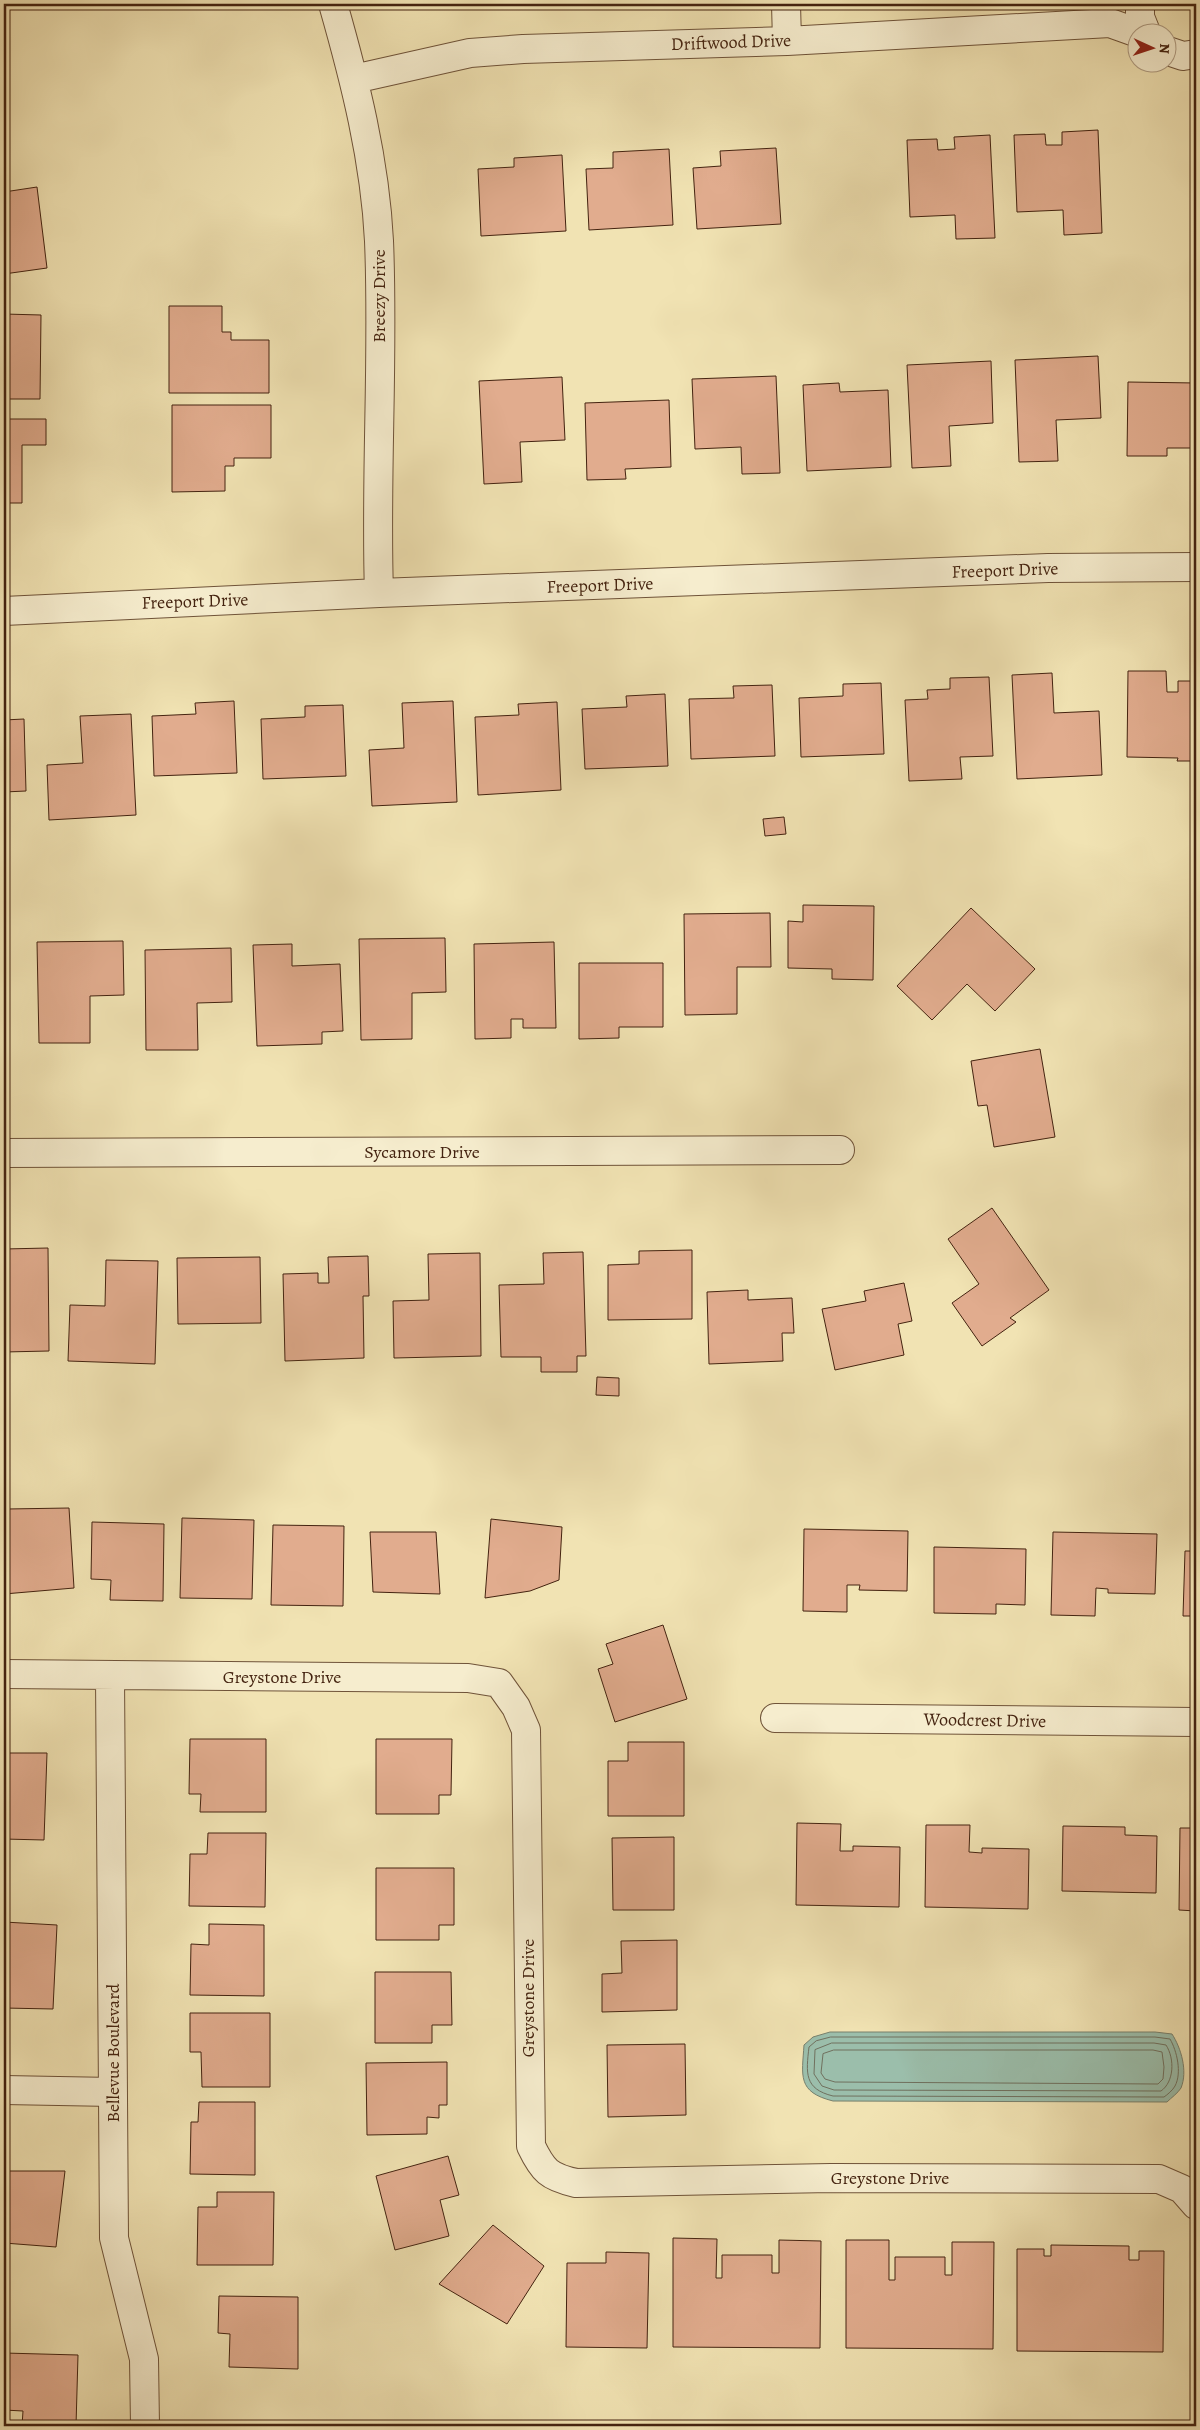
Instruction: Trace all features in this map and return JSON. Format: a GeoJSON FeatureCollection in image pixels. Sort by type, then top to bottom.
{"type":"FeatureCollection","features":[{"type":"Feature","properties":{"kind":"street","name":"Breezy Drive"},"geometry":{"type":"LineString","coordinates":[[333,4],[354,79],[370,164],[379,241],[379,593]]}},
{"type":"Feature","properties":{"kind":"street"},"geometry":{"type":"LineString","coordinates":[[786,4],[787,41]]}},
{"type":"Feature","properties":{"kind":"street"},"geometry":{"type":"LineString","coordinates":[[1110,23],[1131,4]]}},
{"type":"Feature","properties":{"kind":"street"},"geometry":{"type":"LineString","coordinates":[[1140,4],[1142,22]]}},
{"type":"Feature","properties":{"kind":"street","name":"Driftwood Drive"},"geometry":{"type":"LineString","coordinates":[[354,79],[470,53],[532,48],[787,41],[1110,23],[1128,29]]}},
{"type":"Feature","properties":{"kind":"street"},"geometry":{"type":"LineString","coordinates":[[1178,54],[1183,56],[1196,54]]}},
{"type":"Feature","properties":{"kind":"street","name":"Freeport Drive"},"geometry":{"type":"LineString","coordinates":[[4,611],[379,593],[1048,568],[1196,567]]}},
{"type":"Feature","properties":{"kind":"street","name":"Sycamore Drive"},"geometry":{"type":"LineString","coordinates":[[4,1153],[840,1150]]}},
{"type":"Feature","properties":{"kind":"street","name":"Greystone Drive"},"geometry":{"type":"LineString","coordinates":[[4,1674],[468,1678],[499,1683],[516,1707],[526,1730],[530,2138],[531,2146],[541,2166],[556,2178],[576,2183],[830,2178],[1159,2180],[1189,2197]]}},
{"type":"Feature","properties":{"kind":"street","name":"Bellevue Boulevard"},"geometry":{"type":"LineString","coordinates":[[110,1676],[114,2092],[112,2197],[114,2238],[144,2359],[145,2426]]}},
{"type":"Feature","properties":{"kind":"street","name":"Woodcrest Drive"},"geometry":{"type":"LineString","coordinates":[[775,1718],[1196,1722]]}},
{"type":"Feature","properties":{"kind":"street"},"geometry":{"type":"LineString","coordinates":[[4,2090],[114,2092]]}},
{"type":"Feature","properties":{"kind":"water"},"geometry":{"type":"Polygon","coordinates":[[[830,2032],[1155,2032],[1172,2034],[1178,2046],[1184,2074],[1180,2090],[1167,2102],[833,2101],[813,2093],[807,2088],[803,2074],[804,2045],[813,2037],[830,2032]]]}},
{"type":"Feature","properties":{"kind":"building"},"geometry":{"type":"Polygon","coordinates":[[[1098,130],[1102,233],[1064,235],[1063,210],[1017,212],[1014,135],[1045,134],[1046,145],[1062,145],[1062,132],[1098,130]]]}},
{"type":"Feature","properties":{"kind":"building"},"geometry":{"type":"Polygon","coordinates":[[[990,135],[995,238],[956,239],[955,215],[910,217],[907,140],[937,139],[938,150],[955,149],[954,137],[990,135]]]}},
{"type":"Feature","properties":{"kind":"building"},"geometry":{"type":"Polygon","coordinates":[[[776,148],[781,224],[697,229],[693,168],[721,166],[720,151],[776,148]]]}},
{"type":"Feature","properties":{"kind":"building"},"geometry":{"type":"Polygon","coordinates":[[[669,149],[673,225],[589,230],[586,169],[613,168],[613,152],[669,149]]]}},
{"type":"Feature","properties":{"kind":"building"},"geometry":{"type":"Polygon","coordinates":[[[562,155],[566,231],[481,236],[478,169],[514,167],[514,158],[562,155]]]}},
{"type":"Feature","properties":{"kind":"building"},"geometry":{"type":"Polygon","coordinates":[[[37,187],[47,268],[4,274],[4,192],[37,187]]]}},
{"type":"Feature","properties":{"kind":"building"},"geometry":{"type":"Polygon","coordinates":[[[169,306],[222,306],[222,332],[231,332],[231,340],[269,340],[269,393],[169,393],[169,306]]]}},
{"type":"Feature","properties":{"kind":"building"},"geometry":{"type":"Polygon","coordinates":[[[4,314],[41,315],[40,399],[4,399],[4,314]]]}},
{"type":"Feature","properties":{"kind":"building"},"geometry":{"type":"Polygon","coordinates":[[[1098,356],[1101,418],[1056,420],[1058,461],[1019,462],[1015,360],[1098,356]]]}},
{"type":"Feature","properties":{"kind":"building"},"geometry":{"type":"Polygon","coordinates":[[[991,361],[993,423],[949,426],[951,466],[912,468],[907,365],[991,361]]]}},
{"type":"Feature","properties":{"kind":"building"},"geometry":{"type":"Polygon","coordinates":[[[776,376],[780,473],[742,474],[741,447],[695,449],[692,379],[776,376]]]}},
{"type":"Feature","properties":{"kind":"building"},"geometry":{"type":"Polygon","coordinates":[[[562,377],[565,440],[520,442],[522,482],[484,484],[479,381],[562,377]]]}},
{"type":"Feature","properties":{"kind":"building"},"geometry":{"type":"Polygon","coordinates":[[[1128,382],[1196,383],[1196,448],[1167,448],[1167,456],[1127,456],[1128,382]]]}},
{"type":"Feature","properties":{"kind":"building"},"geometry":{"type":"Polygon","coordinates":[[[839,383],[840,392],[888,390],[891,467],[807,471],[803,385],[839,383]]]}},
{"type":"Feature","properties":{"kind":"building"},"geometry":{"type":"Polygon","coordinates":[[[669,400],[671,467],[625,469],[626,479],[587,480],[585,403],[669,400]]]}},
{"type":"Feature","properties":{"kind":"building"},"geometry":{"type":"Polygon","coordinates":[[[172,405],[271,405],[271,458],[234,458],[234,466],[225,466],[225,491],[172,492],[172,405]]]}},
{"type":"Feature","properties":{"kind":"building"},"geometry":{"type":"Polygon","coordinates":[[[4,419],[46,419],[46,445],[22,445],[22,503],[4,503],[4,419]]]}},
{"type":"Feature","properties":{"kind":"building"},"geometry":{"type":"Polygon","coordinates":[[[1128,671],[1166,671],[1167,692],[1178,692],[1178,681],[1196,681],[1196,761],[1177,761],[1178,758],[1127,757],[1128,671]]]}},
{"type":"Feature","properties":{"kind":"building"},"geometry":{"type":"Polygon","coordinates":[[[1052,673],[1054,713],[1099,711],[1102,775],[1017,779],[1012,675],[1052,673]]]}},
{"type":"Feature","properties":{"kind":"building"},"geometry":{"type":"Polygon","coordinates":[[[989,677],[993,756],[960,757],[962,779],[909,781],[905,700],[928,699],[927,690],[950,689],[950,678],[989,677]]]}},
{"type":"Feature","properties":{"kind":"building"},"geometry":{"type":"Polygon","coordinates":[[[881,683],[884,754],[801,757],[799,698],[843,696],[843,684],[881,683]]]}},
{"type":"Feature","properties":{"kind":"building"},"geometry":{"type":"Polygon","coordinates":[[[772,685],[775,756],[691,759],[689,699],[734,698],[733,686],[772,685]]]}},
{"type":"Feature","properties":{"kind":"building"},"geometry":{"type":"Polygon","coordinates":[[[665,694],[668,766],[585,769],[582,709],[627,707],[626,696],[665,694]]]}},
{"type":"Feature","properties":{"kind":"building"},"geometry":{"type":"Polygon","coordinates":[[[234,701],[237,773],[154,776],[152,716],[196,714],[195,703],[234,701]]]}},
{"type":"Feature","properties":{"kind":"building"},"geometry":{"type":"Polygon","coordinates":[[[453,701],[457,802],[372,806],[369,750],[404,748],[402,703],[453,701]]]}},
{"type":"Feature","properties":{"kind":"building"},"geometry":{"type":"Polygon","coordinates":[[[557,702],[561,790],[478,795],[475,717],[519,715],[518,704],[557,702]]]}},
{"type":"Feature","properties":{"kind":"building"},"geometry":{"type":"Polygon","coordinates":[[[343,705],[346,776],[263,779],[261,719],[305,717],[305,706],[343,705]]]}},
{"type":"Feature","properties":{"kind":"building"},"geometry":{"type":"Polygon","coordinates":[[[131,714],[136,815],[49,820],[47,765],[83,763],[80,716],[131,714]]]}},
{"type":"Feature","properties":{"kind":"building"},"geometry":{"type":"Polygon","coordinates":[[[24,719],[26,791],[4,792],[4,720],[24,719]]]}},
{"type":"Feature","properties":{"kind":"building"},"geometry":{"type":"Polygon","coordinates":[[[784,817],[786,834],[765,836],[763,819],[784,817]]]}},
{"type":"Feature","properties":{"kind":"building"},"geometry":{"type":"Polygon","coordinates":[[[803,905],[874,906],[873,980],[832,979],[832,969],[788,968],[788,921],[803,922],[803,905]]]}},
{"type":"Feature","properties":{"kind":"building"},"geometry":{"type":"Polygon","coordinates":[[[971,908],[1035,969],[995,1011],[967,984],[932,1020],[897,986],[971,908]]]}},
{"type":"Feature","properties":{"kind":"building"},"geometry":{"type":"Polygon","coordinates":[[[770,913],[771,967],[737,967],[737,1014],[685,1015],[684,914],[770,913]]]}},
{"type":"Feature","properties":{"kind":"building"},"geometry":{"type":"Polygon","coordinates":[[[445,938],[446,992],[412,993],[412,1039],[361,1040],[359,939],[445,938]]]}},
{"type":"Feature","properties":{"kind":"building"},"geometry":{"type":"Polygon","coordinates":[[[123,941],[124,995],[90,996],[90,1043],[39,1043],[37,942],[123,941]]]}},
{"type":"Feature","properties":{"kind":"building"},"geometry":{"type":"Polygon","coordinates":[[[554,942],[556,1028],[523,1028],[523,1019],[511,1019],[511,1038],[475,1039],[474,944],[554,942]]]}},
{"type":"Feature","properties":{"kind":"building"},"geometry":{"type":"Polygon","coordinates":[[[292,944],[292,966],[340,964],[343,1031],[322,1032],[322,1044],[257,1046],[253,945],[292,944]]]}},
{"type":"Feature","properties":{"kind":"building"},"geometry":{"type":"Polygon","coordinates":[[[231,948],[232,1002],[197,1003],[198,1050],[146,1050],[145,950],[231,948]]]}},
{"type":"Feature","properties":{"kind":"building"},"geometry":{"type":"Polygon","coordinates":[[[579,963],[663,963],[663,1027],[619,1027],[619,1038],[579,1039],[579,963]]]}},
{"type":"Feature","properties":{"kind":"building"},"geometry":{"type":"Polygon","coordinates":[[[1040,1049],[1055,1137],[994,1147],[987,1105],[978,1106],[971,1061],[1040,1049]]]}},
{"type":"Feature","properties":{"kind":"building"},"geometry":{"type":"Polygon","coordinates":[[[992,1208],[1049,1290],[1010,1318],[1016,1322],[982,1346],[952,1303],[979,1284],[948,1239],[992,1208]]]}},
{"type":"Feature","properties":{"kind":"building"},"geometry":{"type":"Polygon","coordinates":[[[48,1248],[49,1351],[4,1352],[4,1249],[48,1248]]]}},
{"type":"Feature","properties":{"kind":"building"},"geometry":{"type":"Polygon","coordinates":[[[692,1250],[692,1319],[608,1320],[608,1265],[639,1264],[639,1251],[692,1250]]]}},
{"type":"Feature","properties":{"kind":"building"},"geometry":{"type":"Polygon","coordinates":[[[583,1252],[586,1356],[577,1356],[577,1372],[541,1372],[541,1357],[501,1357],[499,1285],[544,1284],[543,1253],[583,1252]]]}},
{"type":"Feature","properties":{"kind":"building"},"geometry":{"type":"Polygon","coordinates":[[[480,1253],[481,1356],[394,1358],[393,1301],[429,1300],[428,1254],[480,1253]]]}},
{"type":"Feature","properties":{"kind":"building"},"geometry":{"type":"Polygon","coordinates":[[[368,1256],[369,1296],[363,1296],[364,1358],[285,1361],[283,1274],[318,1273],[318,1283],[329,1283],[328,1257],[368,1256]]]}},
{"type":"Feature","properties":{"kind":"building"},"geometry":{"type":"Polygon","coordinates":[[[260,1257],[261,1323],[178,1324],[177,1258],[260,1257]]]}},
{"type":"Feature","properties":{"kind":"building"},"geometry":{"type":"Polygon","coordinates":[[[106,1260],[158,1261],[155,1364],[68,1361],[70,1305],[105,1306],[106,1260]]]}},
{"type":"Feature","properties":{"kind":"building"},"geometry":{"type":"Polygon","coordinates":[[[904,1283],[912,1321],[898,1324],[904,1355],[835,1370],[822,1309],[866,1301],[864,1291],[904,1283]]]}},
{"type":"Feature","properties":{"kind":"building"},"geometry":{"type":"Polygon","coordinates":[[[748,1290],[748,1300],[792,1298],[794,1333],[782,1333],[783,1361],[709,1364],[707,1292],[748,1290]]]}},
{"type":"Feature","properties":{"kind":"building"},"geometry":{"type":"Polygon","coordinates":[[[597,1377],[619,1378],[619,1396],[596,1395],[597,1377]]]}},
{"type":"Feature","properties":{"kind":"building"},"geometry":{"type":"Polygon","coordinates":[[[69,1508],[74,1588],[4,1594],[4,1546],[7,1509],[69,1508]]]}},
{"type":"Feature","properties":{"kind":"building"},"geometry":{"type":"Polygon","coordinates":[[[182,1518],[254,1520],[252,1599],[180,1598],[182,1518]]]}},
{"type":"Feature","properties":{"kind":"building"},"geometry":{"type":"Polygon","coordinates":[[[491,1519],[562,1527],[559,1580],[530,1591],[485,1598],[491,1519]]]}},
{"type":"Feature","properties":{"kind":"building"},"geometry":{"type":"Polygon","coordinates":[[[92,1522],[164,1524],[163,1601],[110,1600],[111,1580],[91,1579],[92,1522]]]}},
{"type":"Feature","properties":{"kind":"building"},"geometry":{"type":"Polygon","coordinates":[[[273,1525],[344,1526],[343,1606],[271,1605],[273,1525]]]}},
{"type":"Feature","properties":{"kind":"building"},"geometry":{"type":"Polygon","coordinates":[[[804,1529],[908,1531],[907,1591],[859,1590],[860,1585],[847,1585],[847,1612],[803,1611],[804,1529]]]}},
{"type":"Feature","properties":{"kind":"building"},"geometry":{"type":"Polygon","coordinates":[[[370,1532],[436,1532],[440,1594],[373,1592],[370,1532]]]}},
{"type":"Feature","properties":{"kind":"building"},"geometry":{"type":"Polygon","coordinates":[[[1053,1532],[1157,1534],[1155,1594],[1108,1593],[1108,1589],[1096,1588],[1095,1616],[1051,1615],[1053,1532]]]}},
{"type":"Feature","properties":{"kind":"building"},"geometry":{"type":"Polygon","coordinates":[[[934,1547],[1026,1549],[1025,1605],[996,1604],[996,1614],[934,1613],[934,1547]]]}},
{"type":"Feature","properties":{"kind":"building"},"geometry":{"type":"Polygon","coordinates":[[[1185,1551],[1196,1551],[1196,1616],[1183,1616],[1185,1551]]]}},
{"type":"Feature","properties":{"kind":"building"},"geometry":{"type":"Polygon","coordinates":[[[663,1625],[687,1699],[615,1722],[598,1669],[613,1664],[606,1644],[663,1625]]]}},
{"type":"Feature","properties":{"kind":"building"},"geometry":{"type":"Polygon","coordinates":[[[190,1739],[266,1739],[266,1812],[200,1812],[201,1794],[189,1794],[190,1739]]]}},
{"type":"Feature","properties":{"kind":"building"},"geometry":{"type":"Polygon","coordinates":[[[376,1739],[452,1739],[451,1795],[439,1795],[439,1814],[376,1814],[376,1739]]]}},
{"type":"Feature","properties":{"kind":"building"},"geometry":{"type":"Polygon","coordinates":[[[628,1742],[684,1742],[684,1816],[608,1816],[608,1761],[628,1761],[628,1742]]]}},
{"type":"Feature","properties":{"kind":"building"},"geometry":{"type":"Polygon","coordinates":[[[4,1753],[47,1753],[44,1840],[4,1839],[4,1753]]]}},
{"type":"Feature","properties":{"kind":"building"},"geometry":{"type":"Polygon","coordinates":[[[797,1823],[841,1824],[840,1851],[853,1851],[853,1846],[900,1847],[899,1907],[796,1905],[797,1823]]]}},
{"type":"Feature","properties":{"kind":"building"},"geometry":{"type":"Polygon","coordinates":[[[926,1825],[970,1825],[969,1852],[982,1853],[982,1848],[1029,1849],[1028,1909],[925,1907],[926,1825]]]}},
{"type":"Feature","properties":{"kind":"building"},"geometry":{"type":"Polygon","coordinates":[[[1063,1826],[1125,1827],[1125,1835],[1157,1836],[1156,1893],[1062,1891],[1063,1826]]]}},
{"type":"Feature","properties":{"kind":"building"},"geometry":{"type":"Polygon","coordinates":[[[1180,1828],[1196,1828],[1196,1911],[1179,1910],[1180,1828]]]}},
{"type":"Feature","properties":{"kind":"building"},"geometry":{"type":"Polygon","coordinates":[[[208,1833],[266,1833],[265,1907],[189,1906],[190,1854],[207,1854],[208,1833]]]}},
{"type":"Feature","properties":{"kind":"building"},"geometry":{"type":"Polygon","coordinates":[[[674,1837],[674,1910],[613,1910],[612,1838],[674,1837]]]}},
{"type":"Feature","properties":{"kind":"building"},"geometry":{"type":"Polygon","coordinates":[[[376,1868],[454,1868],[454,1925],[439,1925],[439,1940],[376,1940],[376,1868]]]}},
{"type":"Feature","properties":{"kind":"building"},"geometry":{"type":"Polygon","coordinates":[[[4,1922],[57,1925],[53,2009],[4,2008],[4,1922]]]}},
{"type":"Feature","properties":{"kind":"building"},"geometry":{"type":"Polygon","coordinates":[[[209,1924],[264,1925],[264,1996],[190,1995],[191,1944],[209,1945],[209,1924]]]}},
{"type":"Feature","properties":{"kind":"building"},"geometry":{"type":"Polygon","coordinates":[[[677,1940],[677,2010],[602,2012],[602,1974],[622,1973],[621,1941],[677,1940]]]}},
{"type":"Feature","properties":{"kind":"building"},"geometry":{"type":"Polygon","coordinates":[[[375,1972],[451,1972],[452,2025],[432,2025],[432,2043],[375,2043],[375,1972]]]}},
{"type":"Feature","properties":{"kind":"building"},"geometry":{"type":"Polygon","coordinates":[[[190,2013],[270,2013],[270,2087],[202,2087],[201,2052],[190,2052],[190,2013]]]}},
{"type":"Feature","properties":{"kind":"building"},"geometry":{"type":"Polygon","coordinates":[[[685,2044],[686,2115],[608,2117],[607,2045],[685,2044]]]}},
{"type":"Feature","properties":{"kind":"building"},"geometry":{"type":"Polygon","coordinates":[[[447,2062],[447,2105],[439,2105],[439,2118],[427,2117],[427,2134],[367,2135],[366,2063],[447,2062]]]}},
{"type":"Feature","properties":{"kind":"building"},"geometry":{"type":"Polygon","coordinates":[[[199,2102],[255,2102],[255,2175],[190,2174],[191,2122],[198,2122],[199,2102]]]}},
{"type":"Feature","properties":{"kind":"building"},"geometry":{"type":"Polygon","coordinates":[[[448,2156],[459,2195],[440,2200],[449,2236],[395,2250],[376,2176],[448,2156]]]}},
{"type":"Feature","properties":{"kind":"building"},"geometry":{"type":"Polygon","coordinates":[[[4,2171],[65,2171],[56,2247],[4,2243],[4,2171]]]}},
{"type":"Feature","properties":{"kind":"building"},"geometry":{"type":"Polygon","coordinates":[[[217,2192],[274,2192],[273,2265],[197,2265],[198,2207],[217,2207],[217,2192]]]}},
{"type":"Feature","properties":{"kind":"building"},"geometry":{"type":"Polygon","coordinates":[[[493,2225],[544,2266],[507,2324],[439,2284],[493,2225]]]}},
{"type":"Feature","properties":{"kind":"building"},"geometry":{"type":"Polygon","coordinates":[[[673,2238],[717,2239],[716,2278],[722,2278],[722,2255],[772,2255],[772,2273],[779,2273],[779,2240],[821,2241],[820,2348],[673,2347],[673,2238]]]}},
{"type":"Feature","properties":{"kind":"building"},"geometry":{"type":"Polygon","coordinates":[[[846,2240],[889,2240],[889,2280],[895,2280],[895,2257],[945,2257],[945,2275],[952,2275],[952,2242],[994,2242],[993,2349],[846,2348],[846,2240]]]}},
{"type":"Feature","properties":{"kind":"building"},"geometry":{"type":"Polygon","coordinates":[[[1051,2245],[1129,2246],[1129,2260],[1139,2260],[1139,2251],[1164,2251],[1163,2352],[1017,2351],[1017,2249],[1044,2249],[1044,2256],[1051,2256],[1051,2245]]]}},
{"type":"Feature","properties":{"kind":"building"},"geometry":{"type":"Polygon","coordinates":[[[606,2252],[649,2253],[647,2348],[566,2347],[567,2263],[606,2263],[606,2252]]]}},
{"type":"Feature","properties":{"kind":"building"},"geometry":{"type":"Polygon","coordinates":[[[219,2296],[298,2297],[298,2369],[229,2367],[230,2334],[218,2333],[219,2296]]]}},
{"type":"Feature","properties":{"kind":"building"},"geometry":{"type":"Polygon","coordinates":[[[4,2353],[78,2355],[76,2426],[22,2426],[23,2411],[4,2410],[4,2353]]]}}]}
